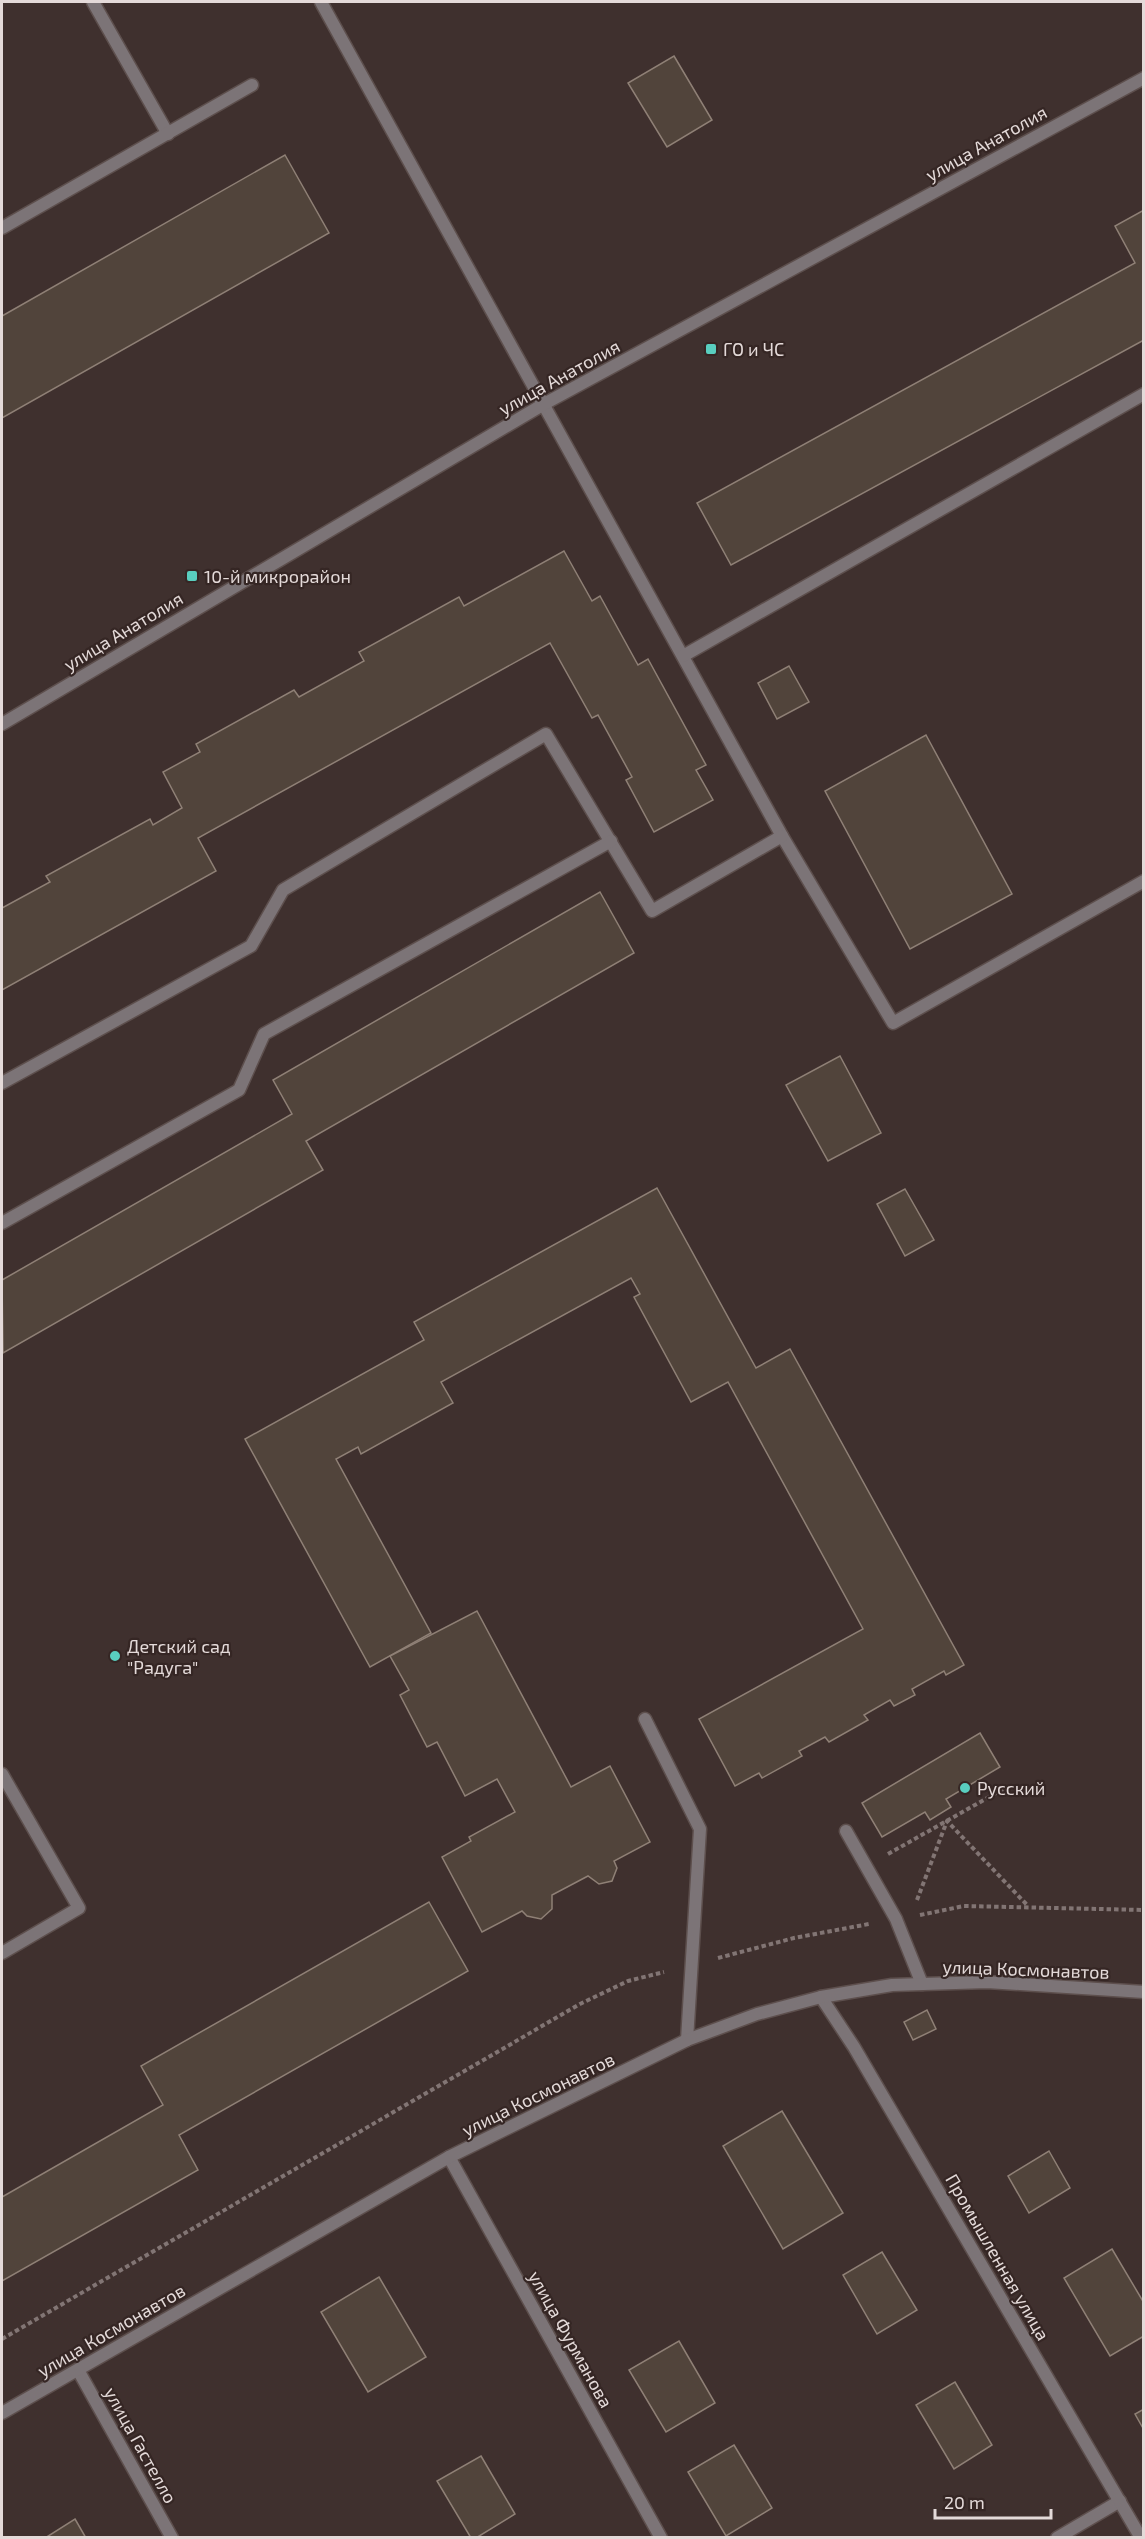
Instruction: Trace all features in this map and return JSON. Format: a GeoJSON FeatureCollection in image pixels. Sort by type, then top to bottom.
{"type":"FeatureCollection","features":[{"type":"Feature","properties":{"kind":"street"},"geometry":{"type":"LineString","coordinates":[[93,2],[168,134]]}},
{"type":"Feature","properties":{"kind":"street"},"geometry":{"type":"LineString","coordinates":[[321,2],[782,836],[893,1023],[1143,881]]}},
{"type":"Feature","properties":{"kind":"street","name":"улица Анатолия"},"geometry":{"type":"LineString","coordinates":[[2,724],[544,404],[1143,78]]}},
{"type":"Feature","properties":{"kind":"street"},"geometry":{"type":"LineString","coordinates":[[2,228],[252,85]]}},
{"type":"Feature","properties":{"kind":"street"},"geometry":{"type":"LineString","coordinates":[[683,656],[1143,394]]}},
{"type":"Feature","properties":{"kind":"street"},"geometry":{"type":"LineString","coordinates":[[2,1083],[251,946],[283,890],[546,734],[652,911],[782,836]]}},
{"type":"Feature","properties":{"kind":"street"},"geometry":{"type":"LineString","coordinates":[[2,1223],[239,1090],[264,1034],[611,841]]}},
{"type":"Feature","properties":{"kind":"street"},"geometry":{"type":"LineString","coordinates":[[645,1719],[700,1829],[687,2040]]}},
{"type":"Feature","properties":{"kind":"street"},"geometry":{"type":"LineString","coordinates":[[2,1774],[79,1908],[2,1953]]}},
{"type":"Feature","properties":{"kind":"street"},"geometry":{"type":"LineString","coordinates":[[846,1831],[896,1919],[922,1984]]}},
{"type":"Feature","properties":{"kind":"street","name":"улица Космонавтов"},"geometry":{"type":"LineString","coordinates":[[2,2413],[449,2157],[687,2040],[757,2014],[821,1997],[892,1985],[987,1982],[1143,1992]]}},
{"type":"Feature","properties":{"kind":"street","name":"Промышленная улица"},"geometry":{"type":"LineString","coordinates":[[821,1997],[860,2058],[1141,2538]]}},
{"type":"Feature","properties":{"kind":"street","name":"улица Фурманова"},"geometry":{"type":"LineString","coordinates":[[449,2157],[661,2538]]}},
{"type":"Feature","properties":{"kind":"street","name":"улица Гастелло"},"geometry":{"type":"LineString","coordinates":[[78,2370],[172,2538]]}},
{"type":"Feature","properties":{"kind":"street"},"geometry":{"type":"LineString","coordinates":[[1057,2538],[1120,2501]]}},
{"type":"Feature","properties":{"kind":"path"},"geometry":{"type":"LineString","coordinates":[[867,1866],[1005,1788]]}},
{"type":"Feature","properties":{"kind":"path"},"geometry":{"type":"LineString","coordinates":[[947,1821],[1029,1907]]}},
{"type":"Feature","properties":{"kind":"path"},"geometry":{"type":"LineString","coordinates":[[910,1916],[947,1821]]}},
{"type":"Feature","properties":{"kind":"path"},"geometry":{"type":"LineString","coordinates":[[2,2339],[580,2004],[628,1981],[794,1938],[964,1906],[1143,1910]]}},
{"type":"Feature","properties":{"kind":"building"},"geometry":{"type":"Polygon","coordinates":[[[674,56],[712,120],[667,147],[628,83],[674,56]]]}},
{"type":"Feature","properties":{"kind":"building"},"geometry":{"type":"Polygon","coordinates":[[[285,155],[329,233],[2,418],[2,316],[285,155]]]}},
{"type":"Feature","properties":{"kind":"building"},"geometry":{"type":"Polygon","coordinates":[[[1144,210],[1144,340],[731,565],[697,503],[1135,263],[1115,226],[1144,210]]]}},
{"type":"Feature","properties":{"kind":"building"},"geometry":{"type":"Polygon","coordinates":[[[564,551],[592,601],[600,596],[638,665],[648,659],[706,765],[696,770],[713,800],[654,832],[626,780],[632,777],[598,715],[592,718],[550,643],[198,838],[216,871],[2,990],[2,908],[50,882],[46,876],[150,819],[153,825],[182,808],[163,772],[200,752],[196,744],[294,690],[299,697],[364,661],[359,652],[459,597],[464,606],[564,551]]]}},
{"type":"Feature","properties":{"kind":"building"},"geometry":{"type":"Polygon","coordinates":[[[789,666],[809,702],[777,719],[758,683],[789,666]]]}},
{"type":"Feature","properties":{"kind":"building"},"geometry":{"type":"Polygon","coordinates":[[[926,735],[1012,894],[910,949],[825,791],[926,735]]]}},
{"type":"Feature","properties":{"kind":"building"},"geometry":{"type":"Polygon","coordinates":[[[600,892],[634,953],[306,1141],[323,1170],[3,1353],[2,1280],[292,1114],[273,1080],[600,892]]]}},
{"type":"Feature","properties":{"kind":"building"},"geometry":{"type":"Polygon","coordinates":[[[840,1056],[881,1133],[828,1161],[786,1085],[840,1056]]]}},
{"type":"Feature","properties":{"kind":"building"},"geometry":{"type":"Polygon","coordinates":[[[657,1188],[756,1368],[790,1349],[964,1665],[946,1675],[944,1671],[912,1689],[915,1695],[894,1706],[890,1700],[864,1715],[868,1720],[829,1742],[825,1737],[799,1751],[802,1756],[762,1778],[759,1773],[735,1786],[699,1719],[863,1629],[728,1382],[691,1402],[634,1297],[640,1294],[631,1278],[441,1382],[453,1403],[361,1454],[358,1447],[336,1459],[431,1633],[370,1667],[245,1439],[424,1340],[414,1322],[657,1188]]]}},
{"type":"Feature","properties":{"kind":"building"},"geometry":{"type":"Polygon","coordinates":[[[905,1189],[934,1240],[905,1256],[877,1204],[905,1189]]]}},
{"type":"Feature","properties":{"kind":"building"},"geometry":{"type":"Polygon","coordinates":[[[477,1611],[571,1787],[610,1766],[650,1842],[614,1861],[617,1868],[612,1881],[599,1884],[588,1876],[552,1895],[552,1909],[541,1919],[527,1916],[522,1911],[482,1932],[442,1857],[471,1841],[469,1837],[515,1812],[497,1779],[465,1796],[437,1742],[427,1747],[400,1695],[409,1690],[390,1656],[477,1611]]]}},
{"type":"Feature","properties":{"kind":"building"},"geometry":{"type":"Polygon","coordinates":[[[980,1733],[1000,1767],[946,1799],[951,1807],[930,1820],[925,1812],[882,1837],[862,1803],[980,1733]]]}},
{"type":"Feature","properties":{"kind":"building"},"geometry":{"type":"Polygon","coordinates":[[[429,1902],[468,1971],[179,2135],[198,2170],[2,2281],[2,2197],[163,2105],[141,2066],[429,1902]]]}},
{"type":"Feature","properties":{"kind":"building"},"geometry":{"type":"Polygon","coordinates":[[[927,2010],[936,2029],[913,2040],[904,2022],[927,2010]]]}},
{"type":"Feature","properties":{"kind":"building"},"geometry":{"type":"Polygon","coordinates":[[[782,2111],[843,2213],[783,2249],[723,2146],[782,2111]]]}},
{"type":"Feature","properties":{"kind":"building"},"geometry":{"type":"Polygon","coordinates":[[[1049,2151],[1070,2188],[1029,2213],[1008,2176],[1049,2151]]]}},
{"type":"Feature","properties":{"kind":"building"},"geometry":{"type":"Polygon","coordinates":[[[1112,2249],[1144,2303],[1144,2336],[1110,2356],[1064,2278],[1112,2249]]]}},
{"type":"Feature","properties":{"kind":"building"},"geometry":{"type":"Polygon","coordinates":[[[882,2252],[917,2310],[877,2334],[843,2275],[882,2252]]]}},
{"type":"Feature","properties":{"kind":"building"},"geometry":{"type":"Polygon","coordinates":[[[379,2277],[426,2357],[368,2392],[321,2312],[379,2277]]]}},
{"type":"Feature","properties":{"kind":"building"},"geometry":{"type":"Polygon","coordinates":[[[679,2341],[715,2403],[666,2432],[629,2370],[679,2341]]]}},
{"type":"Feature","properties":{"kind":"building"},"geometry":{"type":"Polygon","coordinates":[[[955,2382],[992,2445],[954,2469],[916,2405],[955,2382]]]}},
{"type":"Feature","properties":{"kind":"building"},"geometry":{"type":"Polygon","coordinates":[[[1144,2409],[1144,2430],[1135,2414],[1144,2409]]]}},
{"type":"Feature","properties":{"kind":"building"},"geometry":{"type":"Polygon","coordinates":[[[734,2445],[772,2508],[726,2536],[688,2472],[734,2445]]]}},
{"type":"Feature","properties":{"kind":"building"},"geometry":{"type":"Polygon","coordinates":[[[481,2456],[515,2514],[476,2538],[471,2538],[437,2481],[481,2456]]]}},
{"type":"Feature","properties":{"kind":"building"},"geometry":{"type":"Polygon","coordinates":[[[75,2519],[86,2538],[45,2538],[75,2519]]]}},
{"type":"Feature","properties":{"kind":"place","name":"ГО и ЧС"},"geometry":{"type":"Point","coordinates":[711,349]}},
{"type":"Feature","properties":{"kind":"place","name":"10-й микрорайон"},"geometry":{"type":"Point","coordinates":[192,576]}},
{"type":"Feature","properties":{"kind":"place","name":"Детский сад \"Радуга\""},"geometry":{"type":"Point","coordinates":[115,1656]}},
{"type":"Feature","properties":{"kind":"place","name":"Русский"},"geometry":{"type":"Point","coordinates":[965,1788]}}]}
